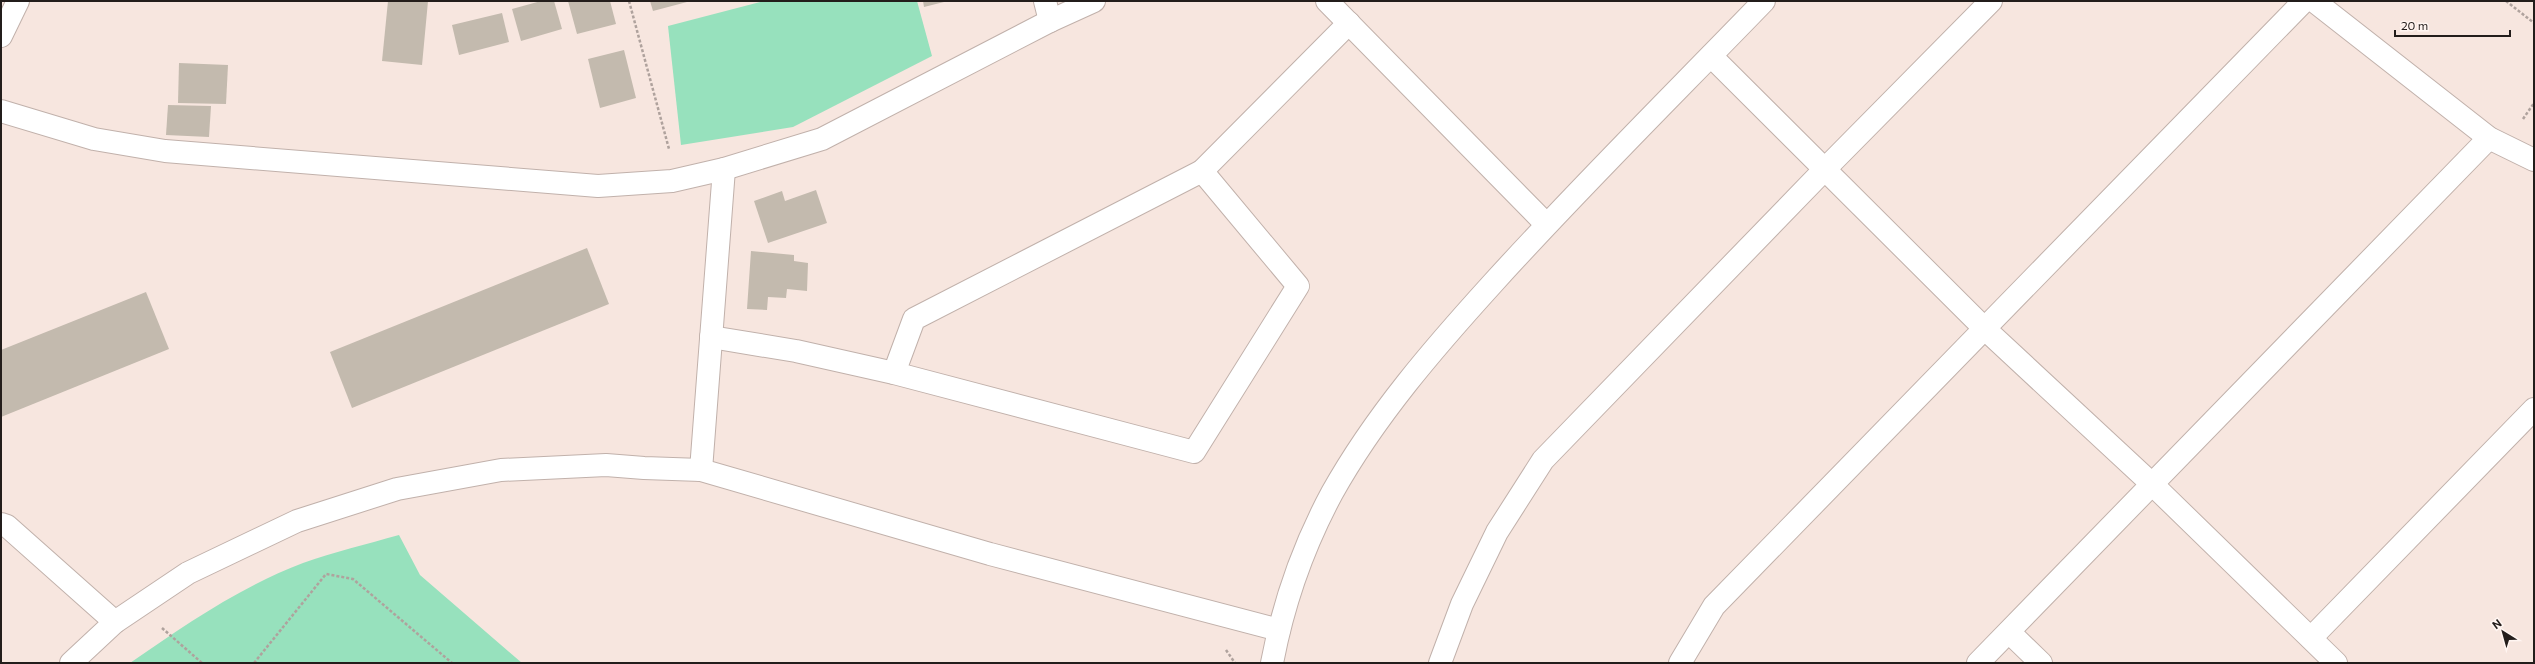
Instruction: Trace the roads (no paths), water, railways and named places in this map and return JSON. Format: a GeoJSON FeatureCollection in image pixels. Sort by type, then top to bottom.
{"type":"FeatureCollection","features":[{"type":"Feature","properties":{"kind":"street"},"geometry":{"type":"LineString","coordinates":[[1,36],[18,1]]}},
{"type":"Feature","properties":{"kind":"street"},"geometry":{"type":"LineString","coordinates":[[1,111],[94,139],[165,151],[590,186],[672,181],[724,169],[822,139],[1047,11],[1094,1]]}},
{"type":"Feature","properties":{"kind":"street"},"geometry":{"type":"LineString","coordinates":[[1327,1],[1546,224]]}},
{"type":"Feature","properties":{"kind":"street"},"geometry":{"type":"LineString","coordinates":[[1272,663],[1279,630],[1302,560],[1332,494],[1384,412],[1449,332],[1546,224],[1764,1]]}},
{"type":"Feature","properties":{"kind":"street"},"geometry":{"type":"LineString","coordinates":[[1440,663],[1462,604],[1497,532],[1543,460],[1825,169],[1991,1]]}},
{"type":"Feature","properties":{"kind":"street"},"geometry":{"type":"LineString","coordinates":[[1680,663],[1714,606],[2304,1]]}},
{"type":"Feature","properties":{"kind":"street"},"geometry":{"type":"LineString","coordinates":[[2314,1],[2489,138],[2534,160]]}},
{"type":"Feature","properties":{"kind":"street"},"geometry":{"type":"LineString","coordinates":[[894,373],[914,319],[1202,171],[1348,23]]}},
{"type":"Feature","properties":{"kind":"street"},"geometry":{"type":"LineString","coordinates":[[1711,56],[1985,329],[2153,484],[2336,663]]}},
{"type":"Feature","properties":{"kind":"street"},"geometry":{"type":"LineString","coordinates":[[1978,663],[2489,138]]}},
{"type":"Feature","properties":{"kind":"street"},"geometry":{"type":"LineString","coordinates":[[700,470],[724,169]]}},
{"type":"Feature","properties":{"kind":"street"},"geometry":{"type":"LineString","coordinates":[[711,337],[796,351],[894,373],[1194,452],[1298,286],[1202,171]]}},
{"type":"Feature","properties":{"kind":"street"},"geometry":{"type":"LineString","coordinates":[[2311,638],[2534,409]]}},
{"type":"Feature","properties":{"kind":"street"},"geometry":{"type":"LineString","coordinates":[[71,663],[115,622],[188,573],[241,546],[297,521],[397,490],[501,470],[606,465],[700,470],[990,554],[1279,630]]}},
{"type":"Feature","properties":{"kind":"street"},"geometry":{"type":"LineString","coordinates":[[1,524],[7,526],[115,622]]}},
{"type":"Feature","properties":{"kind":"street"},"geometry":{"type":"LineString","coordinates":[[2009,632],[2041,663]]}}]}
